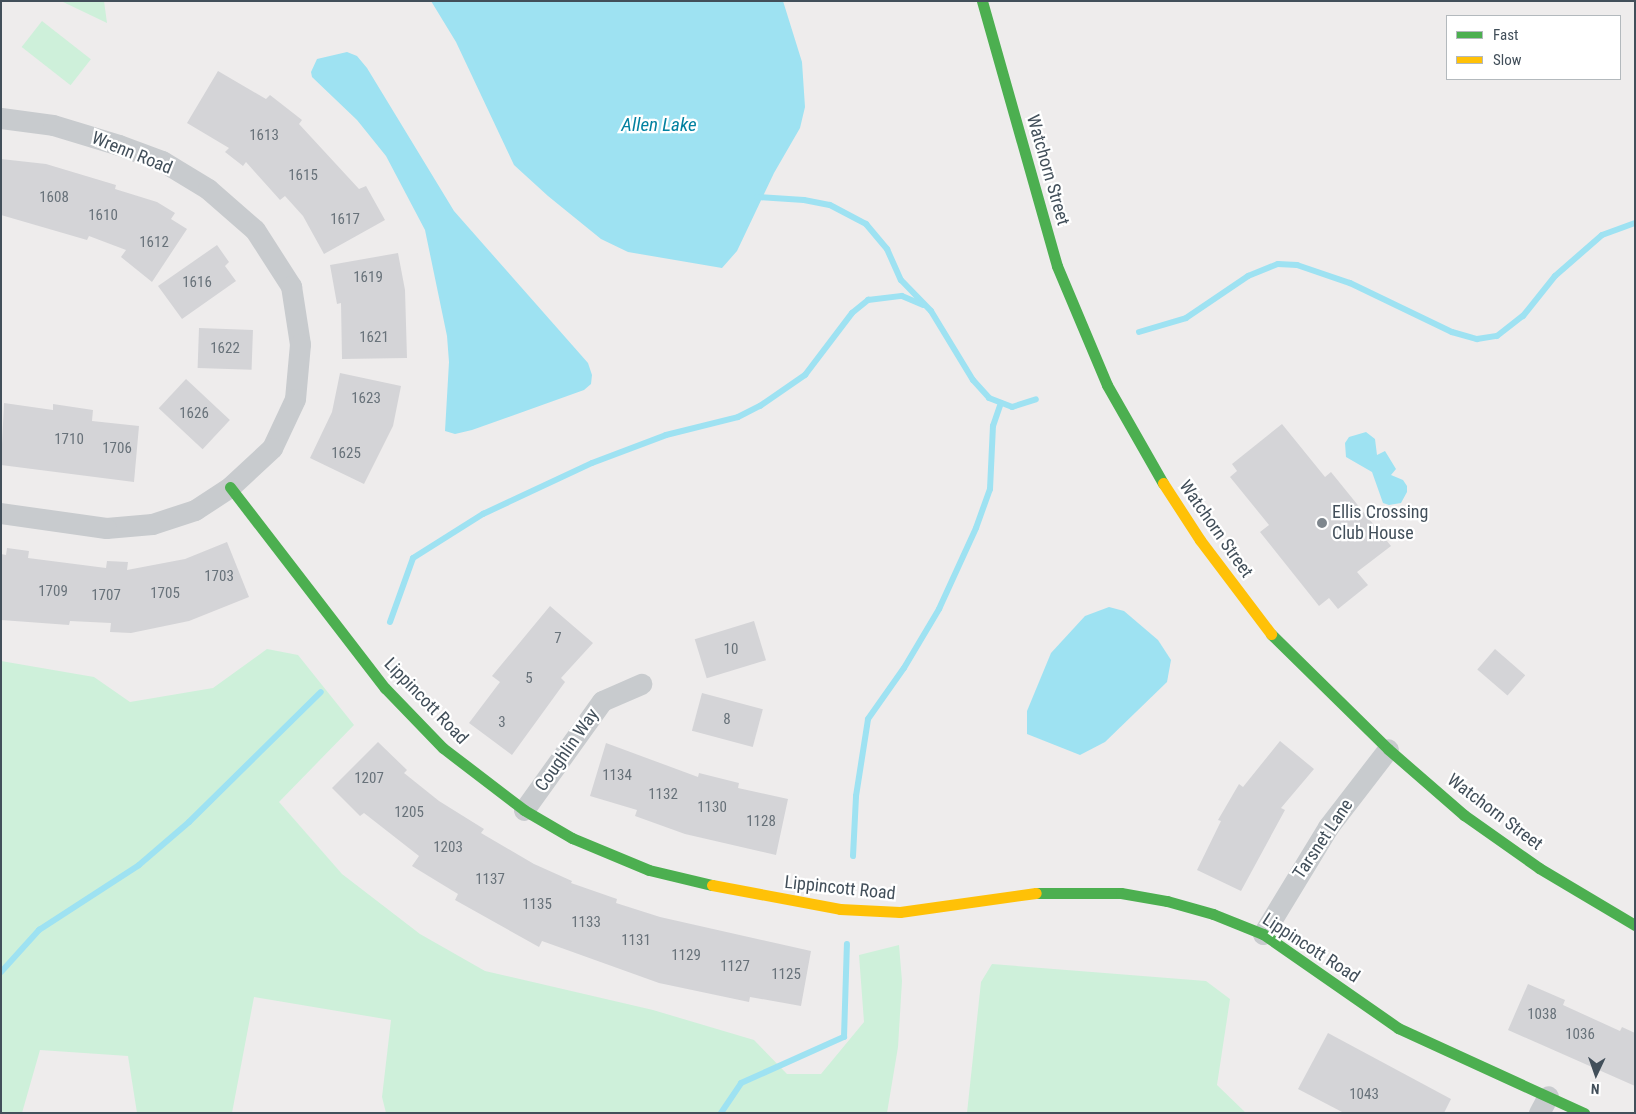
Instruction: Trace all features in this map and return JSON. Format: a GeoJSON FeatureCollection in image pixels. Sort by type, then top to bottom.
{"type":"FeatureCollection","features":[{"type":"Feature","properties":{"kind":"street","name":"Watchorn Street"},"geometry":{"type":"LineString","coordinates":[[982,1],[1057,266],[1107,385],[1146,458],[1200,540],[1268,630],[1388,749],[1464,815],[1539,868],[1635,925]]}},
{"type":"Feature","properties":{"kind":"street","name":"Wrenn Road"},"geometry":{"type":"LineString","coordinates":[[1,118],[52,125],[162,161],[208,189],[255,230],[290,286],[300,344],[295,399],[272,448],[230,487],[195,510],[152,524],[106,528],[1,513]]}},
{"type":"Feature","properties":{"kind":"street","name":"Lippincott Road"},"geometry":{"type":"LineString","coordinates":[[230,487],[385,688],[442,748],[524,810],[572,838],[649,870],[748,894],[840,909],[900,912],[1038,893],[1121,893],[1213,914],[1263,934],[1398,1028],[1543,1104],[1584,1113]]}},
{"type":"Feature","properties":{"kind":"street","name":"Coughlin Way"},"geometry":{"type":"LineString","coordinates":[[524,810],[602,700],[641,684]]}},
{"type":"Feature","properties":{"kind":"street","name":"Tarsnet Lane"},"geometry":{"type":"LineString","coordinates":[[1263,934],[1328,827],[1388,749]]}},
{"type":"Feature","properties":{"kind":"green space"},"geometry":{"type":"Polygon","coordinates":[[[61,1],[104,1],[107,23],[61,1]]]}},
{"type":"Feature","properties":{"kind":"green space"},"geometry":{"type":"Polygon","coordinates":[[[42,21],[91,59],[71,85],[22,47],[42,21]]]}},
{"type":"Feature","properties":{"kind":"green space"},"geometry":{"type":"Polygon","coordinates":[[[267,649],[298,655],[354,725],[279,802],[342,874],[420,934],[485,971],[653,1010],[754,1040],[787,1074],[821,1074],[864,1022],[859,955],[899,945],[902,981],[898,1047],[887,1113],[386,1113],[382,1097],[391,1020],[254,997],[232,1113],[137,1113],[128,1056],[40,1050],[22,1113],[1,1113],[1,661],[94,677],[130,702],[213,688],[267,649]]]}},
{"type":"Feature","properties":{"kind":"green space"},"geometry":{"type":"Polygon","coordinates":[[[992,964],[1206,981],[1230,999],[1217,1085],[1246,1113],[967,1113],[981,982],[992,964]]]}},
{"type":"Feature","properties":{"kind":"water","name":"Allen Lake"},"geometry":{"type":"Polygon","coordinates":[[[431,1],[783,1],[802,62],[805,107],[800,128],[774,173],[737,251],[722,268],[628,252],[601,239],[548,196],[514,165],[456,42],[431,1]]]}},
{"type":"Feature","properties":{"kind":"water"},"geometry":{"type":"Polygon","coordinates":[[[347,52],[357,56],[367,68],[454,211],[588,363],[592,375],[591,384],[584,390],[472,430],[455,434],[445,431],[449,362],[447,336],[425,230],[386,156],[357,120],[312,77],[311,72],[317,59],[347,52]]]}},
{"type":"Feature","properties":{"kind":"water"},"geometry":{"type":"Polygon","coordinates":[[[1366,432],[1375,439],[1377,455],[1385,451],[1396,469],[1391,475],[1403,480],[1407,486],[1407,492],[1401,503],[1389,505],[1383,503],[1372,472],[1346,457],[1345,443],[1349,437],[1366,432]]]}},
{"type":"Feature","properties":{"kind":"water"},"geometry":{"type":"Polygon","coordinates":[[[1109,607],[1124,611],[1158,640],[1171,660],[1167,682],[1105,742],[1080,755],[1027,734],[1027,711],[1051,653],[1085,616],[1109,607]]]}},
{"type":"Feature","properties":{"kind":"building"},"geometry":{"type":"Polygon","coordinates":[[[218,71],[266,99],[270,95],[302,120],[299,124],[359,189],[366,186],[385,220],[324,254],[303,216],[285,196],[280,200],[246,162],[243,166],[225,152],[229,148],[187,123],[218,71]]]}},
{"type":"Feature","properties":{"kind":"building"},"geometry":{"type":"Polygon","coordinates":[[[1,159],[46,164],[116,185],[115,189],[157,202],[175,213],[171,219],[187,229],[152,282],[121,257],[126,250],[89,236],[87,240],[1,215],[1,159]]]}},
{"type":"Feature","properties":{"kind":"building"},"geometry":{"type":"Polygon","coordinates":[[[217,245],[229,262],[225,266],[236,281],[182,319],[158,286],[217,245]]]}},
{"type":"Feature","properties":{"kind":"building"},"geometry":{"type":"Polygon","coordinates":[[[398,253],[405,290],[407,358],[342,359],[341,303],[337,304],[330,265],[398,253]]]}},
{"type":"Feature","properties":{"kind":"building"},"geometry":{"type":"Polygon","coordinates":[[[199,328],[253,330],[252,370],[198,368],[199,328]]]}},
{"type":"Feature","properties":{"kind":"building"},"geometry":{"type":"Polygon","coordinates":[[[340,373],[401,386],[393,426],[364,484],[310,458],[332,412],[340,373]]]}},
{"type":"Feature","properties":{"kind":"building"},"geometry":{"type":"Polygon","coordinates":[[[186,379],[230,420],[203,449],[159,408],[186,379]]]}},
{"type":"Feature","properties":{"kind":"building"},"geometry":{"type":"Polygon","coordinates":[[[4,403],[53,410],[53,404],[93,410],[92,421],[139,426],[134,482],[1,465],[4,403]]]}},
{"type":"Feature","properties":{"kind":"building","name":"Ellis Crossing Club House"},"geometry":{"type":"Polygon","coordinates":[[[1282,424],[1325,477],[1331,472],[1391,546],[1357,572],[1368,585],[1338,609],[1329,598],[1319,606],[1260,532],[1269,525],[1230,477],[1237,471],[1232,464],[1282,424]]]}},
{"type":"Feature","properties":{"kind":"building"},"geometry":{"type":"Polygon","coordinates":[[[227,542],[249,597],[189,621],[131,633],[110,632],[111,623],[70,621],[69,625],[1,620],[1,554],[6,555],[7,548],[29,551],[28,558],[106,568],[107,561],[128,562],[127,570],[185,559],[227,542]]]}},
{"type":"Feature","properties":{"kind":"building"},"geometry":{"type":"Polygon","coordinates":[[[550,606],[593,643],[561,678],[565,682],[512,755],[469,723],[500,682],[492,676],[550,606]]]}},
{"type":"Feature","properties":{"kind":"building"},"geometry":{"type":"Polygon","coordinates":[[[754,621],[766,660],[707,678],[695,639],[754,621]]]}},
{"type":"Feature","properties":{"kind":"building"},"geometry":{"type":"Polygon","coordinates":[[[1495,649],[1525,675],[1507,696],[1477,669],[1495,649]]]}},
{"type":"Feature","properties":{"kind":"building"},"geometry":{"type":"Polygon","coordinates":[[[702,693],[763,709],[753,747],[692,731],[702,693]]]}},
{"type":"Feature","properties":{"kind":"building"},"geometry":{"type":"Polygon","coordinates":[[[1280,741],[1314,769],[1281,808],[1285,810],[1241,891],[1197,870],[1221,821],[1218,820],[1239,784],[1243,787],[1280,741]]]}},
{"type":"Feature","properties":{"kind":"building"},"geometry":{"type":"Polygon","coordinates":[[[378,742],[407,770],[404,773],[439,801],[484,829],[481,833],[534,864],[572,881],[571,883],[617,899],[616,903],[660,917],[811,951],[801,1006],[750,997],[749,1002],[659,983],[542,941],[539,947],[455,900],[458,894],[412,866],[419,856],[364,813],[360,816],[332,788],[378,742]]]}},
{"type":"Feature","properties":{"kind":"building"},"geometry":{"type":"Polygon","coordinates":[[[606,743],[698,777],[699,773],[739,783],[738,788],[788,799],[776,855],[685,834],[635,816],[637,810],[590,796],[606,743]]]}},
{"type":"Feature","properties":{"kind":"building"},"geometry":{"type":"Polygon","coordinates":[[[1528,984],[1565,1000],[1563,1005],[1620,1031],[1622,1027],[1635,1033],[1635,1086],[1508,1030],[1528,984]]]}},
{"type":"Feature","properties":{"kind":"building"},"geometry":{"type":"Polygon","coordinates":[[[1328,1033],[1451,1099],[1444,1113],[1344,1113],[1298,1089],[1328,1033]]]}},
{"type":"Feature","properties":{"kind":"waterway"},"geometry":{"type":"LineString","coordinates":[[757,197],[804,200],[830,205],[866,224],[887,249],[901,280],[931,311],[973,380],[989,398],[1012,407],[1036,399]]}},
{"type":"Feature","properties":{"kind":"waterway"},"geometry":{"type":"LineString","coordinates":[[1139,332],[1186,318],[1248,276],[1278,264],[1297,265],[1350,283],[1452,332],[1477,339],[1497,336],[1523,316],[1555,276],[1602,235],[1635,223]]}},
{"type":"Feature","properties":{"kind":"waterway"},"geometry":{"type":"LineString","coordinates":[[390,622],[413,558],[483,514],[592,463],[666,435],[738,417],[760,406],[805,375],[852,313],[868,300],[902,296],[923,305]]}},
{"type":"Feature","properties":{"kind":"waterway"},"geometry":{"type":"LineString","coordinates":[[853,856],[856,796],[868,719],[904,668],[939,609],[976,528],[990,489],[993,426],[1001,403]]}},
{"type":"Feature","properties":{"kind":"waterway"},"geometry":{"type":"LineString","coordinates":[[1,972],[39,930],[139,865],[189,822],[321,692]]}},
{"type":"Feature","properties":{"kind":"waterway"},"geometry":{"type":"LineString","coordinates":[[721,1113],[741,1083],[844,1037],[847,944]]}},
{"type":"Feature","properties":{"kind":"traffic: fast"},"geometry":{"type":"LineString","coordinates":[[982,1],[1057,266],[1107,385],[1163,483]]}},
{"type":"Feature","properties":{"kind":"traffic: fast"},"geometry":{"type":"LineString","coordinates":[[230,487],[385,688],[443,748],[524,810],[572,838],[649,870],[712,885]]}},
{"type":"Feature","properties":{"kind":"traffic: fast"},"geometry":{"type":"LineString","coordinates":[[1271,634],[1388,749],[1464,815],[1539,868],[1635,925]]}},
{"type":"Feature","properties":{"kind":"traffic: fast"},"geometry":{"type":"LineString","coordinates":[[1036,893],[1121,893],[1167,901],[1213,914],[1263,934],[1398,1028],[1584,1113]]}},
{"type":"Feature","properties":{"kind":"traffic: slow"},"geometry":{"type":"LineString","coordinates":[[1163,483],[1200,540],[1271,634]]}},
{"type":"Feature","properties":{"kind":"traffic: slow"},"geometry":{"type":"LineString","coordinates":[[712,885],[840,909],[900,912],[1036,893]]}},
{"type":"Feature","properties":{"kind":"place","name":"Ellis Crossing Club House"},"geometry":{"type":"Point","coordinates":[1322,523]}}]}
